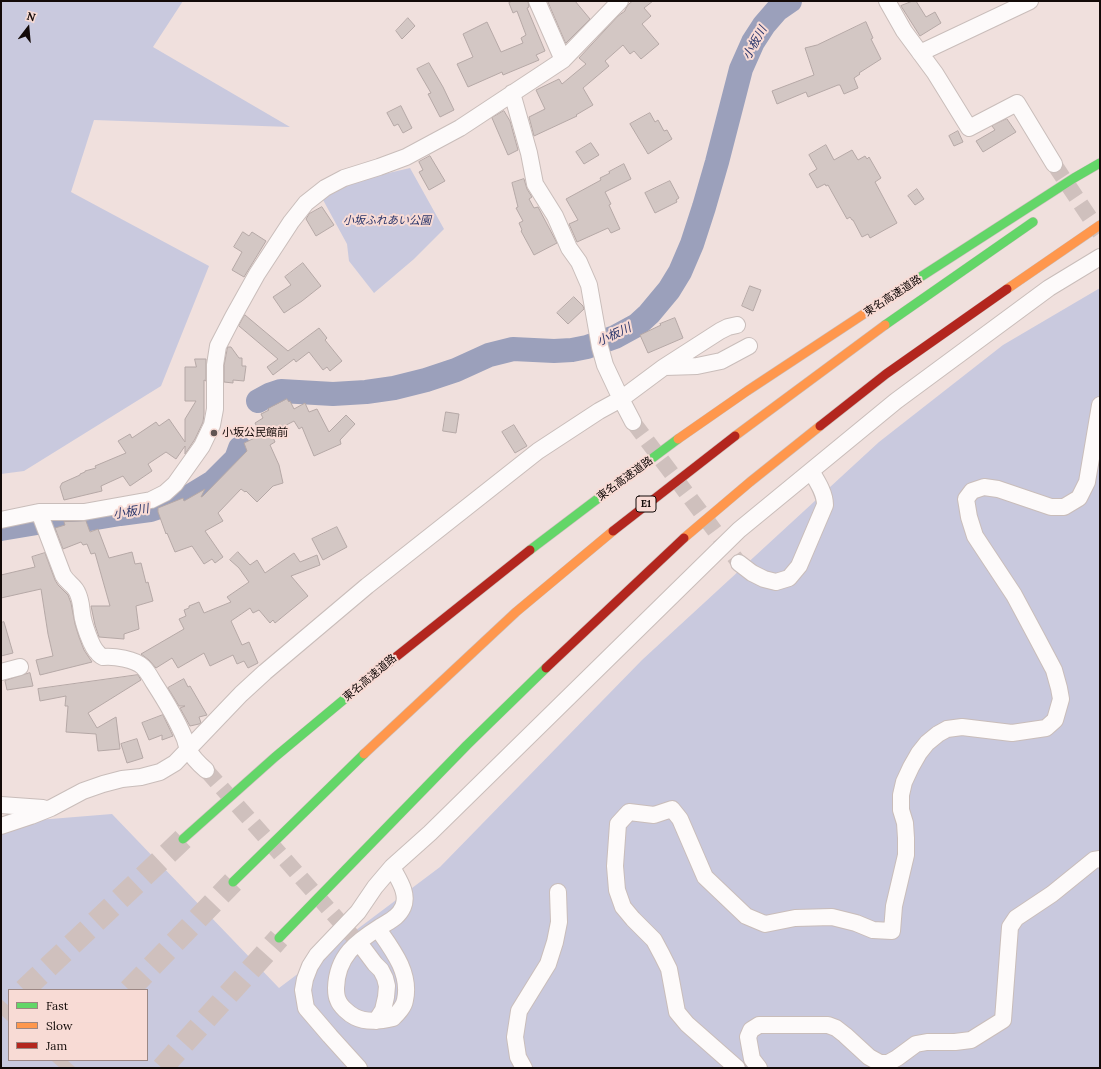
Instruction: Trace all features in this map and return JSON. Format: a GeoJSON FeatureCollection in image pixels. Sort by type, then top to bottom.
{"type":"FeatureCollection","features":[{"type":"Feature","properties":{"kind":"highway","name":"東名高速道路"},"geometry":{"type":"LineString","coordinates":[[183,839],[273,759],[413,642],[589,505],[769,376],[1054,191],[1100,163]]}},
{"type":"Feature","properties":{"kind":"highway","name":"東名高速道路"},"geometry":{"type":"LineString","coordinates":[[233,882],[426,694],[530,600],[624,521],[724,442],[886,325],[1042,216]]}},
{"type":"Feature","properties":{"kind":"highway"},"geometry":{"type":"LineString","coordinates":[[279,938],[467,745],[683,539],[750,482],[886,374],[1100,225]]}},
{"type":"Feature","properties":{"kind":"street"},"geometry":{"type":"LineString","coordinates":[[537,1],[564,60]]}},
{"type":"Feature","properties":{"kind":"street"},"geometry":{"type":"LineString","coordinates":[[1,520],[39,512],[84,512],[151,500],[165,493],[175,484],[202,446],[212,425],[215,409],[215,365],[218,346],[257,274],[291,222],[306,203],[324,188],[344,178],[406,157],[460,128],[564,60],[620,1]]}},
{"type":"Feature","properties":{"kind":"street"},"geometry":{"type":"LineString","coordinates":[[887,1],[904,31],[935,73],[969,128],[1017,103],[1054,164]]}},
{"type":"Feature","properties":{"kind":"street"},"geometry":{"type":"LineString","coordinates":[[920,53],[1030,1]]}},
{"type":"Feature","properties":{"kind":"street"},"geometry":{"type":"LineString","coordinates":[[512,93],[536,184],[554,216],[569,248],[579,262],[589,285],[600,347],[605,365],[633,422]]}},
{"type":"Feature","properties":{"kind":"street"},"geometry":{"type":"LineString","coordinates":[[359,1068],[306,1008],[303,990],[310,966],[317,955],[358,912],[375,887],[392,867],[435,827],[739,530],[896,401],[1049,288],[1100,257]]}},
{"type":"Feature","properties":{"kind":"street"},"geometry":{"type":"LineString","coordinates":[[1,826],[51,808],[83,791],[122,779],[141,777],[160,772],[175,763],[241,694],[265,672],[367,586],[538,451],[599,411],[621,399],[664,367],[720,331],[737,325]]}},
{"type":"Feature","properties":{"kind":"street"},"geometry":{"type":"LineString","coordinates":[[664,367],[697,366],[722,361],[749,346]]}},
{"type":"Feature","properties":{"kind":"street"},"geometry":{"type":"LineString","coordinates":[[737,1068],[687,1024],[677,1012],[669,969],[662,955],[654,940],[638,925],[623,907],[617,890],[615,872],[618,824],[629,812],[654,815],[672,808],[680,819],[705,877],[746,916],[765,924],[795,918],[832,917],[856,923],[873,930],[892,931],[894,906],[906,855],[905,823],[901,810],[901,795],[904,782],[919,753],[938,734],[947,729],[962,728],[1012,733],[1046,728],[1055,720],[1061,699],[1054,670],[1014,595],[975,536],[969,517],[966,499],[972,491],[984,487],[998,489],[1051,507],[1064,507],[1079,498],[1087,482],[1100,405]]}},
{"type":"Feature","properties":{"kind":"street"},"geometry":{"type":"LineString","coordinates":[[739,563],[752,573],[764,579],[776,582],[789,578],[799,566],[825,506],[825,500],[818,481],[811,471]]}},
{"type":"Feature","properties":{"kind":"street"},"geometry":{"type":"LineString","coordinates":[[39,512],[63,575],[78,594],[84,624],[97,653],[103,657],[119,657],[136,662],[143,667],[171,712],[184,737],[188,750],[197,762],[206,770]]}},
{"type":"Feature","properties":{"kind":"street"},"geometry":{"type":"LineString","coordinates":[[1,672],[20,667]]}},
{"type":"Feature","properties":{"kind":"street"},"geometry":{"type":"LineString","coordinates":[[1,805],[29,808],[51,808]]}},
{"type":"Feature","properties":{"kind":"street"},"geometry":{"type":"LineString","coordinates":[[759,1068],[752,1060],[748,1037],[751,1030],[759,1026],[828,1025],[836,1028],[869,1057],[880,1063],[888,1063],[916,1044],[971,1040],[1003,1020],[1010,927],[1016,918],[1052,894],[1094,860],[1100,859]]}},
{"type":"Feature","properties":{"kind":"street"},"geometry":{"type":"LineString","coordinates":[[378,929],[399,961],[406,988],[405,1001],[394,1018],[376,1021],[364,1020],[354,1016],[343,1007],[337,999],[336,982],[342,962],[347,955],[362,938],[393,920],[403,906],[403,889],[392,867]]}},
{"type":"Feature","properties":{"kind":"street"},"geometry":{"type":"LineString","coordinates":[[524,1068],[518,1057],[514,1037],[519,1011],[548,964],[556,942],[559,922],[558,892]]}},
{"type":"Feature","properties":{"kind":"street"},"geometry":{"type":"LineString","coordinates":[[363,948],[374,964],[381,970],[387,986],[383,1010],[376,1021]]}},
{"type":"Feature","properties":{"kind":"green space"},"geometry":{"type":"Polygon","coordinates":[[[1,1],[183,1],[153,47],[290,127],[94,120],[71,192],[209,266],[161,386],[24,471],[1,474],[1,1]]]}},
{"type":"Feature","properties":{"kind":"green space","name":"小坂ふれあい公園"},"geometry":{"type":"Polygon","coordinates":[[[410,168],[444,229],[414,259],[374,293],[349,261],[347,244],[322,198],[350,182],[410,168]]]}},
{"type":"Feature","properties":{"kind":"green space"},"geometry":{"type":"Polygon","coordinates":[[[1100,288],[1100,1068],[1,1068],[1,823],[112,814],[279,988],[440,867],[642,660],[879,442],[1003,345],[1100,288]]]}},
{"type":"Feature","properties":{"kind":"building"},"geometry":{"type":"Polygon","coordinates":[[[513,1],[528,1],[529,7],[527,8],[545,51],[536,55],[539,60],[503,75],[502,72],[468,87],[457,64],[473,57],[463,34],[487,22],[501,52],[523,43],[521,38],[526,35],[517,11],[513,13],[509,3],[513,1]]]}},
{"type":"Feature","properties":{"kind":"building"},"geometry":{"type":"Polygon","coordinates":[[[548,1],[575,1],[590,19],[566,43],[548,1]]]}},
{"type":"Feature","properties":{"kind":"building"},"geometry":{"type":"Polygon","coordinates":[[[633,1],[653,1],[644,8],[651,16],[642,24],[659,44],[641,59],[634,51],[630,54],[623,45],[605,61],[609,66],[583,88],[593,105],[576,115],[577,116],[534,136],[529,117],[545,109],[536,90],[559,79],[562,84],[586,64],[579,58],[633,1]]]}},
{"type":"Feature","properties":{"kind":"building"},"geometry":{"type":"Polygon","coordinates":[[[916,1],[926,17],[935,12],[941,23],[920,36],[901,6],[916,1]]]}},
{"type":"Feature","properties":{"kind":"building"},"geometry":{"type":"Polygon","coordinates":[[[408,18],[415,26],[402,39],[396,31],[408,18]]]}},
{"type":"Feature","properties":{"kind":"building"},"geometry":{"type":"Polygon","coordinates":[[[866,22],[873,38],[871,39],[881,59],[859,73],[860,74],[854,78],[858,88],[844,94],[840,85],[838,85],[808,97],[806,92],[777,104],[772,91],[814,75],[805,48],[817,45],[866,22]]]}},
{"type":"Feature","properties":{"kind":"building"},"geometry":{"type":"Polygon","coordinates":[[[429,63],[454,110],[440,117],[428,94],[431,93],[417,69],[429,63]]]}},
{"type":"Feature","properties":{"kind":"building"},"geometry":{"type":"Polygon","coordinates":[[[401,106],[412,128],[403,133],[398,124],[394,126],[387,113],[401,106]]]}},
{"type":"Feature","properties":{"kind":"building"},"geometry":{"type":"Polygon","coordinates":[[[504,111],[510,121],[518,150],[508,155],[492,118],[504,111]]]}},
{"type":"Feature","properties":{"kind":"building"},"geometry":{"type":"Polygon","coordinates":[[[650,113],[655,122],[658,120],[664,131],[667,130],[672,139],[648,154],[630,124],[650,113]]]}},
{"type":"Feature","properties":{"kind":"building"},"geometry":{"type":"Polygon","coordinates":[[[1007,119],[1016,132],[983,152],[976,141],[995,130],[992,126],[1007,119]]]}},
{"type":"Feature","properties":{"kind":"building"},"geometry":{"type":"Polygon","coordinates":[[[958,131],[963,142],[954,146],[949,136],[958,131]]]}},
{"type":"Feature","properties":{"kind":"building"},"geometry":{"type":"Polygon","coordinates":[[[591,143],[599,155],[584,164],[576,152],[591,143]]]}},
{"type":"Feature","properties":{"kind":"building"},"geometry":{"type":"Polygon","coordinates":[[[826,145],[834,160],[852,150],[858,160],[865,156],[867,159],[869,157],[881,178],[875,182],[897,223],[870,238],[868,234],[862,237],[853,220],[850,217],[847,219],[828,185],[826,186],[825,184],[817,188],[809,174],[817,169],[809,155],[826,145]]]}},
{"type":"Feature","properties":{"kind":"building"},"geometry":{"type":"Polygon","coordinates":[[[430,156],[445,181],[429,190],[419,172],[423,170],[419,162],[430,156]]]}},
{"type":"Feature","properties":{"kind":"building"},"geometry":{"type":"Polygon","coordinates":[[[624,164],[631,179],[605,192],[620,229],[611,233],[608,228],[577,242],[569,224],[578,220],[566,199],[601,180],[600,178],[624,164]]]}},
{"type":"Feature","properties":{"kind":"building"},"geometry":{"type":"Polygon","coordinates":[[[524,179],[527,189],[532,197],[529,199],[534,208],[538,207],[557,243],[534,255],[521,231],[522,230],[519,223],[523,221],[516,208],[518,207],[512,183],[524,179]]]}},
{"type":"Feature","properties":{"kind":"building"},"geometry":{"type":"Polygon","coordinates":[[[670,181],[679,198],[676,200],[677,202],[655,213],[645,193],[670,181]]]}},
{"type":"Feature","properties":{"kind":"building"},"geometry":{"type":"Polygon","coordinates":[[[917,189],[924,199],[915,205],[908,196],[917,189]]]}},
{"type":"Feature","properties":{"kind":"building"},"geometry":{"type":"Polygon","coordinates":[[[322,207],[334,225],[316,236],[306,219],[309,214],[322,207]]]}},
{"type":"Feature","properties":{"kind":"building"},"geometry":{"type":"Polygon","coordinates":[[[243,232],[249,236],[252,232],[266,241],[244,277],[232,270],[242,252],[234,247],[243,232]]]}},
{"type":"Feature","properties":{"kind":"building"},"geometry":{"type":"Polygon","coordinates":[[[303,263],[321,286],[284,313],[273,297],[291,285],[285,277],[303,263]]]}},
{"type":"Feature","properties":{"kind":"building"},"geometry":{"type":"Polygon","coordinates":[[[750,286],[761,290],[753,311],[742,306],[750,286]]]}},
{"type":"Feature","properties":{"kind":"building"},"geometry":{"type":"Polygon","coordinates":[[[574,297],[584,309],[568,324],[557,313],[574,297]]]}},
{"type":"Feature","properties":{"kind":"building"},"geometry":{"type":"Polygon","coordinates":[[[245,315],[288,351],[319,328],[327,338],[325,340],[342,361],[330,371],[327,367],[323,370],[309,352],[296,362],[294,359],[273,375],[267,367],[278,359],[239,326],[245,315]]]}},
{"type":"Feature","properties":{"kind":"building"},"geometry":{"type":"Polygon","coordinates":[[[675,318],[683,338],[648,353],[640,335],[675,318]]]}},
{"type":"Feature","properties":{"kind":"building"},"geometry":{"type":"Polygon","coordinates":[[[228,347],[231,347],[239,358],[242,358],[242,366],[246,366],[244,381],[233,380],[233,383],[224,382],[224,366],[228,347]]]}},
{"type":"Feature","properties":{"kind":"building"},"geometry":{"type":"Polygon","coordinates":[[[195,359],[206,359],[206,381],[204,380],[204,414],[203,422],[195,439],[185,454],[185,446],[176,459],[166,452],[148,464],[152,471],[130,486],[123,476],[101,486],[102,491],[64,500],[60,487],[62,483],[80,475],[85,471],[96,468],[95,466],[126,453],[118,441],[130,434],[132,438],[156,422],[159,426],[169,419],[185,442],[185,419],[196,401],[185,401],[185,367],[196,367],[195,359]]]}},
{"type":"Feature","properties":{"kind":"building"},"geometry":{"type":"Polygon","coordinates":[[[287,399],[289,402],[290,401],[294,409],[305,403],[309,412],[317,409],[329,432],[346,415],[355,424],[340,440],[341,444],[314,456],[302,427],[299,429],[294,421],[271,433],[275,442],[270,445],[279,465],[283,483],[273,486],[257,502],[246,491],[245,492],[241,489],[218,513],[223,521],[205,531],[223,557],[215,563],[212,559],[204,564],[192,546],[175,552],[167,533],[166,534],[158,508],[183,498],[184,501],[205,489],[201,497],[203,496],[247,451],[244,443],[261,435],[255,423],[263,418],[261,414],[287,399]]]}},
{"type":"Feature","properties":{"kind":"building"},"geometry":{"type":"Polygon","coordinates":[[[446,412],[459,414],[456,433],[443,431],[446,412]]]}},
{"type":"Feature","properties":{"kind":"building"},"geometry":{"type":"Polygon","coordinates":[[[514,425],[527,446],[515,453],[502,432],[514,425]]]}},
{"type":"Feature","properties":{"kind":"building"},"geometry":{"type":"Polygon","coordinates":[[[86,521],[90,532],[98,529],[109,558],[132,552],[135,564],[141,563],[146,583],[148,582],[153,601],[136,606],[139,629],[124,634],[124,639],[99,637],[91,606],[110,606],[95,553],[91,554],[87,544],[83,545],[81,542],[63,549],[55,528],[65,525],[64,522],[86,521]]]}},
{"type":"Feature","properties":{"kind":"building"},"geometry":{"type":"Polygon","coordinates":[[[337,527],[347,547],[323,560],[312,539],[337,527]]]}},
{"type":"Feature","properties":{"kind":"building"},"geometry":{"type":"Polygon","coordinates":[[[238,552],[250,565],[257,560],[265,573],[294,553],[300,562],[317,555],[320,565],[291,576],[308,596],[275,623],[273,620],[270,623],[259,610],[253,613],[250,608],[231,621],[242,645],[249,642],[258,663],[248,668],[244,661],[237,664],[233,655],[210,666],[204,653],[178,668],[172,658],[156,668],[141,654],[184,629],[179,619],[186,616],[184,610],[199,602],[204,613],[231,602],[227,597],[249,582],[239,568],[230,560],[238,552]]]}},
{"type":"Feature","properties":{"kind":"building"},"geometry":{"type":"Polygon","coordinates":[[[45,553],[55,580],[68,595],[79,637],[84,650],[92,662],[40,675],[36,660],[53,656],[41,589],[1,598],[1,575],[35,567],[32,557],[45,553]]]}},
{"type":"Feature","properties":{"kind":"building"},"geometry":{"type":"Polygon","coordinates":[[[4,622],[13,653],[1,656],[1,623],[4,622]]]}},
{"type":"Feature","properties":{"kind":"building"},"geometry":{"type":"Polygon","coordinates":[[[30,673],[33,686],[7,690],[5,681],[30,673]]]}},
{"type":"Feature","properties":{"kind":"building"},"geometry":{"type":"Polygon","coordinates":[[[138,675],[141,680],[88,713],[97,728],[116,717],[120,749],[98,751],[96,734],[66,732],[68,706],[65,706],[66,696],[40,701],[38,689],[138,675]]]}},
{"type":"Feature","properties":{"kind":"building"},"geometry":{"type":"Polygon","coordinates":[[[184,679],[188,687],[190,686],[207,715],[199,717],[201,723],[199,724],[190,726],[180,708],[185,706],[179,706],[168,688],[184,679]]]}},
{"type":"Feature","properties":{"kind":"building"},"geometry":{"type":"Polygon","coordinates":[[[163,715],[173,736],[162,740],[162,735],[149,740],[142,723],[163,715]]]}},
{"type":"Feature","properties":{"kind":"building"},"geometry":{"type":"Polygon","coordinates":[[[137,739],[143,758],[127,763],[121,744],[137,739]]]}},
{"type":"Feature","properties":{"kind":"waterway","name":"小板川"},"geometry":{"type":"LineString","coordinates":[[258,401],[281,391],[333,394],[366,392],[394,388],[426,380],[456,370],[489,355],[513,349],[554,351],[587,347],[615,337],[637,325],[649,314],[669,290],[680,272],[692,244],[704,207],[741,69],[753,42],[764,25],[777,10],[790,1]]}},
{"type":"Feature","properties":{"kind":"waterway","name":"小板川"},"geometry":{"type":"LineString","coordinates":[[1,529],[55,520],[84,520],[150,510],[162,506],[190,496],[213,482],[236,459],[240,448]]}},
{"type":"Feature","properties":{"kind":"tunnel"},"geometry":{"type":"LineString","coordinates":[[1054,164],[1100,233]]}},
{"type":"Feature","properties":{"kind":"tunnel"},"geometry":{"type":"LineString","coordinates":[[633,422],[739,563]]}},
{"type":"Feature","properties":{"kind":"tunnel"},"geometry":{"type":"LineString","coordinates":[[206,770],[363,948]]}},
{"type":"Feature","properties":{"kind":"tunnel"},"geometry":{"type":"LineString","coordinates":[[25,989],[183,839]]}},
{"type":"Feature","properties":{"kind":"tunnel"},"geometry":{"type":"LineString","coordinates":[[130,989],[233,882]]}},
{"type":"Feature","properties":{"kind":"tunnel"},"geometry":{"type":"LineString","coordinates":[[162,1068],[279,938]]}},
{"type":"Feature","properties":{"kind":"tunnel"},"geometry":{"type":"LineString","coordinates":[[1,1015],[8,1007]]}},
{"type":"Feature","properties":{"kind":"tunnel"},"geometry":{"type":"LineString","coordinates":[[60,1068],[66,1061]]}},
{"type":"Feature","properties":{"kind":"traffic: fast"},"geometry":{"type":"LineString","coordinates":[[891,296],[1074,178],[1100,163]]}},
{"type":"Feature","properties":{"kind":"traffic: fast"},"geometry":{"type":"LineString","coordinates":[[885,325],[1033,222]]}},
{"type":"Feature","properties":{"kind":"traffic: fast"},"geometry":{"type":"LineString","coordinates":[[530,550],[678,439]]}},
{"type":"Feature","properties":{"kind":"traffic: fast"},"geometry":{"type":"LineString","coordinates":[[279,938],[467,745],[546,668]]}},
{"type":"Feature","properties":{"kind":"traffic: fast"},"geometry":{"type":"LineString","coordinates":[[183,839],[275,757],[377,672]]}},
{"type":"Feature","properties":{"kind":"traffic: fast"},"geometry":{"type":"LineString","coordinates":[[233,882],[364,754]]}},
{"type":"Feature","properties":{"kind":"traffic: slow"},"geometry":{"type":"LineString","coordinates":[[1007,289],[1100,225]]}},
{"type":"Feature","properties":{"kind":"traffic: slow"},"geometry":{"type":"LineString","coordinates":[[678,439],[747,391],[891,296]]}},
{"type":"Feature","properties":{"kind":"traffic: slow"},"geometry":{"type":"LineString","coordinates":[[735,436],[885,325]]}},
{"type":"Feature","properties":{"kind":"traffic: slow"},"geometry":{"type":"LineString","coordinates":[[684,538],[750,482],[820,426]]}},
{"type":"Feature","properties":{"kind":"traffic: slow"},"geometry":{"type":"LineString","coordinates":[[364,754],[516,612],[613,531]]}},
{"type":"Feature","properties":{"kind":"traffic: jam"},"geometry":{"type":"LineString","coordinates":[[820,426],[886,374],[1007,289]]}},
{"type":"Feature","properties":{"kind":"traffic: jam"},"geometry":{"type":"LineString","coordinates":[[613,531],[735,436]]}},
{"type":"Feature","properties":{"kind":"traffic: jam"},"geometry":{"type":"LineString","coordinates":[[546,668],[684,538]]}},
{"type":"Feature","properties":{"kind":"traffic: jam"},"geometry":{"type":"LineString","coordinates":[[377,672],[530,550]]}},
{"type":"Feature","properties":{"kind":"place","name":"小坂公民館前"},"geometry":{"type":"Point","coordinates":[214,433]}}]}
